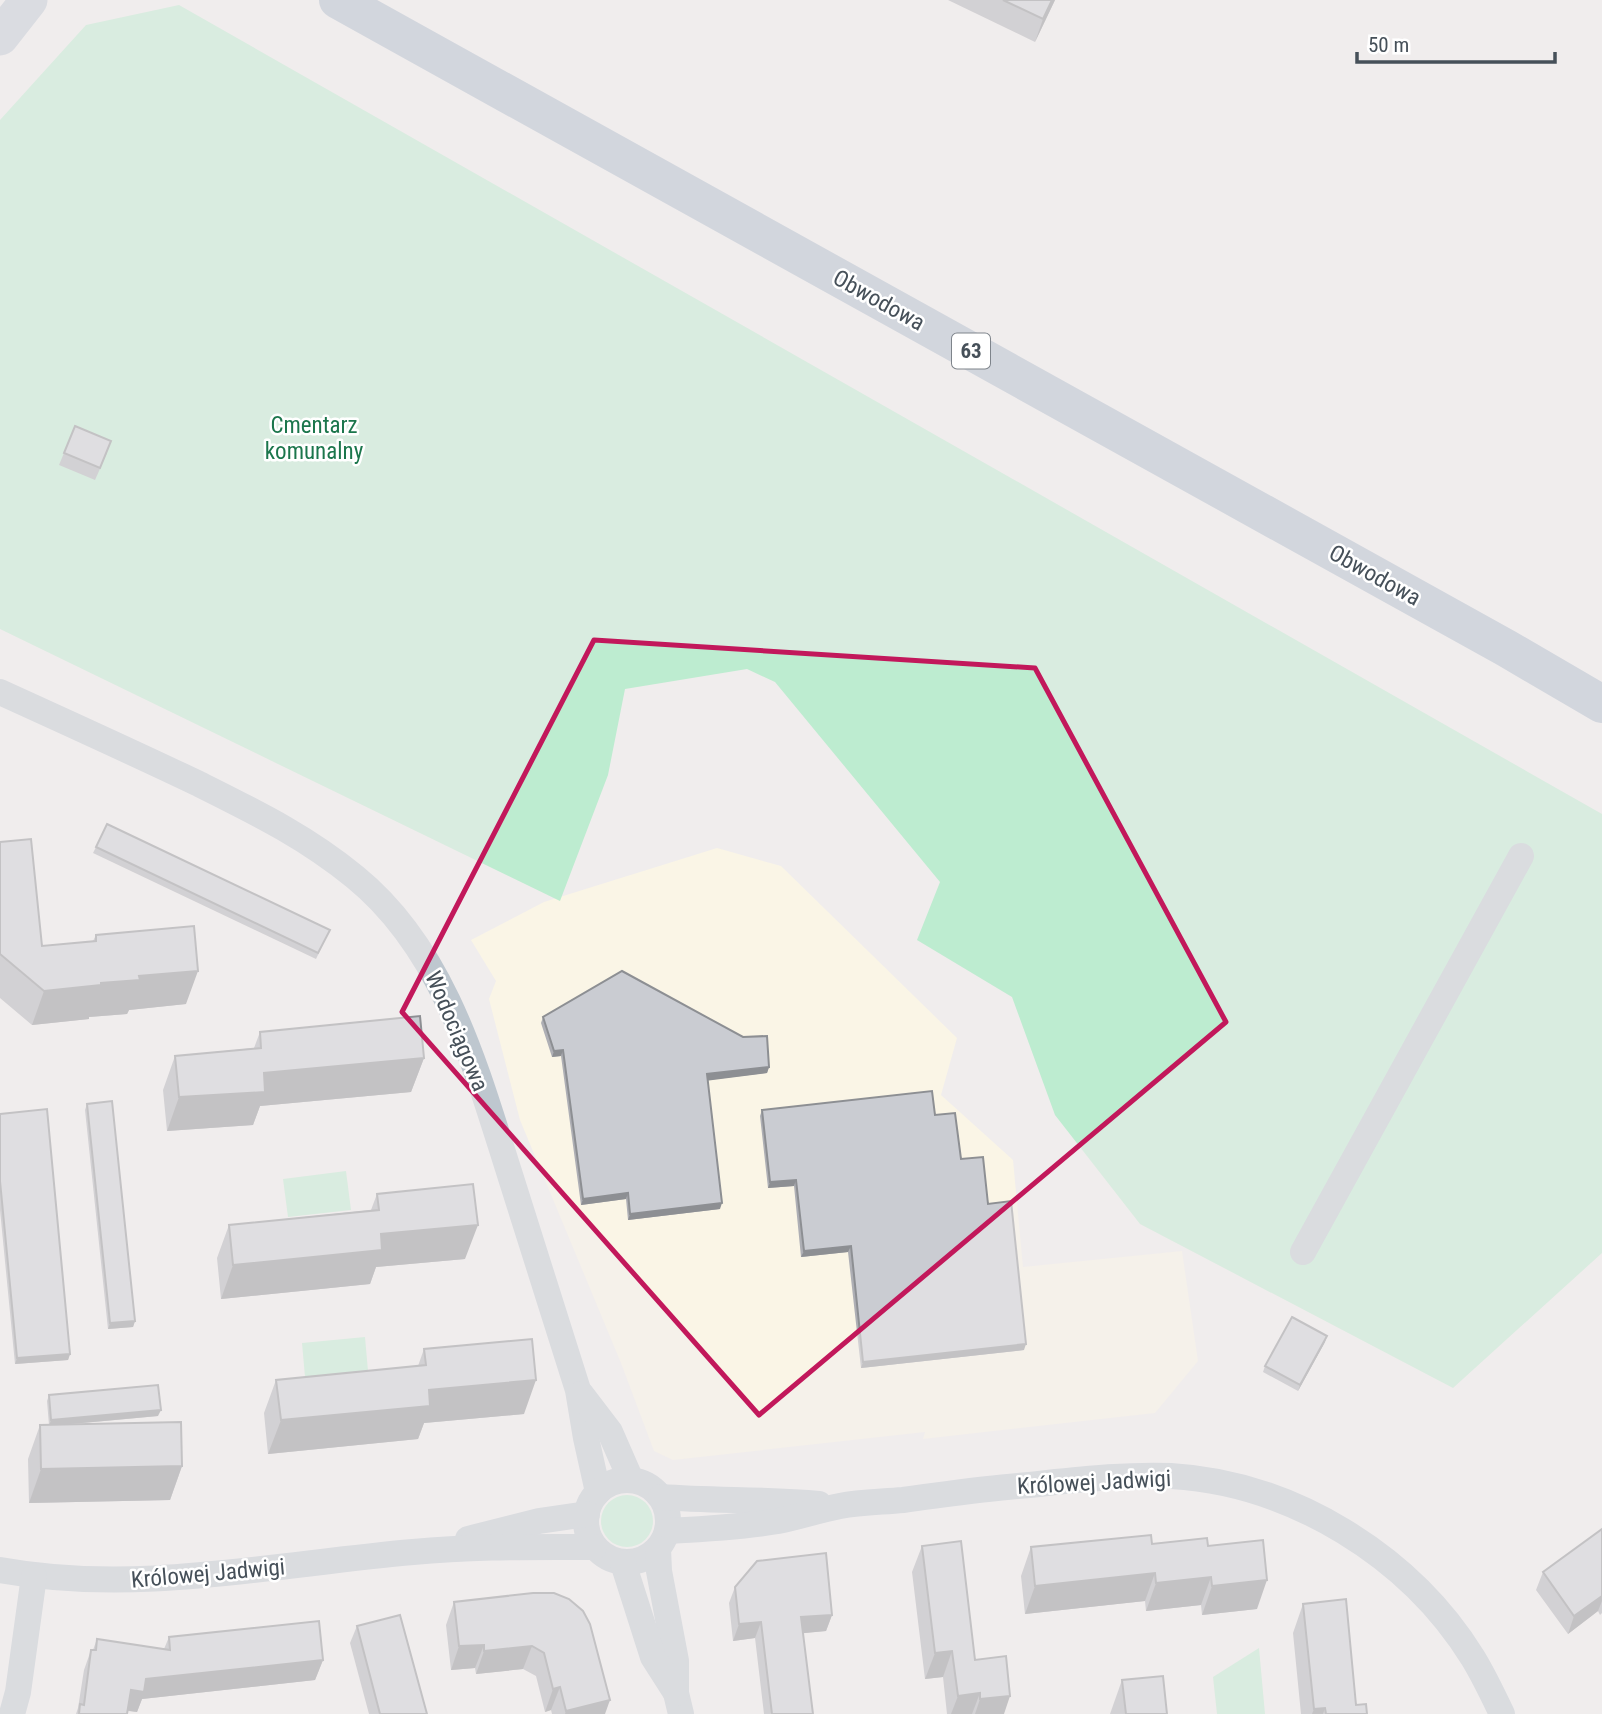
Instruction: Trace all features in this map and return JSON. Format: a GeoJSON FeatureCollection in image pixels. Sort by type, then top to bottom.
{"type":"FeatureCollection","features":[{"type":"Feature","properties":{"kind":"main road","name":"Obwodowa"},"geometry":{"type":"LineString","coordinates":[[338,0],[1602,704]]}},
{"type":"Feature","properties":{"kind":"street"},"geometry":{"type":"LineString","coordinates":[[0,37],[29,0]]}},
{"type":"Feature","properties":{"kind":"street","name":"Wodociągowa"},"geometry":{"type":"LineString","coordinates":[[0,692],[166,768],[290,830],[358,879],[390,912],[433,972],[470,1052],[578,1390],[593,1503]]}},
{"type":"Feature","properties":{"kind":"street"},"geometry":{"type":"LineString","coordinates":[[1303,1252],[1521,856]]}},
{"type":"Feature","properties":{"kind":"street","name":"Wodociągowa"},"geometry":{"type":"LineString","coordinates":[[578,1390],[610,1432],[631,1480]]}},
{"type":"Feature","properties":{"kind":"street","name":"Królowej Jadwigi"},"geometry":{"type":"LineString","coordinates":[[663,1540],[715,1529],[778,1521],[842,1505],[1127,1476],[1184,1478],[1238,1487],[1289,1503],[1336,1527],[1395,1568],[1445,1620],[1472,1656],[1502,1714]]}},
{"type":"Feature","properties":{"kind":"street"},"geometry":{"type":"LineString","coordinates":[[663,1540],[648,1557],[636,1562],[623,1563],[602,1555],[594,1547],[586,1525],[593,1503],[614,1482],[631,1480],[643,1483],[662,1497],[669,1520],[663,1540],[662,1593],[676,1661],[678,1703]]}},
{"type":"Feature","properties":{"kind":"street","name":"Królowej Jadwigi"},"geometry":{"type":"LineString","coordinates":[[662,1497],[714,1501],[778,1500],[842,1505]]}},
{"type":"Feature","properties":{"kind":"street","name":"Królowej Jadwigi"},"geometry":{"type":"LineString","coordinates":[[415,1552],[539,1521],[593,1503]]}},
{"type":"Feature","properties":{"kind":"street","name":"Królowej Jadwigi"},"geometry":{"type":"LineString","coordinates":[[0,1570],[82,1580],[182,1577],[415,1552],[594,1547]]}},
{"type":"Feature","properties":{"kind":"street"},"geometry":{"type":"LineString","coordinates":[[623,1563],[653,1657],[678,1703]]}},
{"type":"Feature","properties":{"kind":"street"},"geometry":{"type":"LineString","coordinates":[[12,1714],[18,1692],[34,1576]]}},
{"type":"Feature","properties":{"kind":"highlighted area"},"geometry":{"type":"Polygon","coordinates":[[[594,640],[1035,668],[1226,1022],[759,1415],[402,1012],[594,640]]]}},
{"type":"Feature","properties":{"kind":"shaded area"},"geometry":{"type":"Polygon","coordinates":[[[717,848],[781,866],[957,1038],[941,1095],[1013,1160],[1023,1267],[1182,1251],[1198,1361],[1155,1413],[923,1439],[925,1432],[673,1460],[654,1451],[621,1363],[520,1120],[489,999],[496,981],[471,940],[544,902],[717,848]]]}},
{"type":"Feature","properties":{"kind":"green space","name":"Cmentarz komunalny"},"geometry":{"type":"Polygon","coordinates":[[[179,5],[1602,814],[1602,1253],[1453,1388],[1140,1224],[1055,1115],[1012,997],[917,940],[940,882],[775,682],[747,669],[625,689],[608,775],[560,901],[0,629],[0,120],[86,25],[179,5]]]}},
{"type":"Feature","properties":{"kind":"green space"},"geometry":{"type":"Polygon","coordinates":[[[346,1171],[351,1210],[288,1217],[283,1179],[346,1171]]]}},
{"type":"Feature","properties":{"kind":"green space"},"geometry":{"type":"Polygon","coordinates":[[[365,1337],[368,1371],[305,1377],[302,1343],[365,1337]]]}},
{"type":"Feature","properties":{"kind":"green space"},"geometry":{"type":"Polygon","coordinates":[[[627,1495],[637,1497],[645,1503],[651,1511],[651,1531],[645,1539],[637,1545],[627,1547],[617,1545],[609,1539],[603,1531],[601,1521],[603,1511],[609,1503],[617,1497],[627,1495]]]}},
{"type":"Feature","properties":{"kind":"green space"},"geometry":{"type":"Polygon","coordinates":[[[1259,1648],[1265,1714],[1217,1714],[1213,1677],[1259,1648]]]}},
{"type":"Feature","properties":{"kind":"building"},"geometry":{"type":"Polygon","coordinates":[[[1003,0],[1052,0],[1043,19],[1003,0]]]}},
{"type":"Feature","properties":{"kind":"building"},"geometry":{"type":"Polygon","coordinates":[[[75,426],[111,441],[100,468],[64,453],[75,426]]]}},
{"type":"Feature","properties":{"kind":"building"},"geometry":{"type":"Polygon","coordinates":[[[107,824],[330,930],[318,953],[96,847],[107,824]]]}},
{"type":"Feature","properties":{"kind":"building"},"geometry":{"type":"Polygon","coordinates":[[[31,839],[42,946],[96,941],[96,935],[194,926],[198,971],[139,976],[140,980],[44,991],[0,954],[0,842],[31,839]]]}},
{"type":"Feature","properties":{"kind":"building"},"geometry":{"type":"Polygon","coordinates":[[[622,971],[743,1037],[767,1036],[769,1067],[707,1074],[722,1203],[630,1214],[628,1193],[583,1199],[563,1050],[554,1051],[543,1017],[622,971]]]}},
{"type":"Feature","properties":{"kind":"building"},"geometry":{"type":"Polygon","coordinates":[[[420,1016],[424,1058],[264,1073],[265,1092],[179,1097],[175,1056],[261,1048],[260,1032],[420,1016]]]}},
{"type":"Feature","properties":{"kind":"building"},"geometry":{"type":"Polygon","coordinates":[[[932,1091],[935,1115],[955,1113],[961,1159],[983,1157],[988,1204],[1011,1201],[1026,1344],[863,1362],[851,1246],[804,1251],[796,1180],[770,1182],[762,1110],[932,1091]]]}},
{"type":"Feature","properties":{"kind":"building"},"geometry":{"type":"Polygon","coordinates":[[[112,1101],[135,1321],[110,1323],[87,1104],[112,1101]]]}},
{"type":"Feature","properties":{"kind":"building"},"geometry":{"type":"Polygon","coordinates":[[[47,1109],[70,1354],[17,1358],[0,1181],[0,1114],[47,1109]]]}},
{"type":"Feature","properties":{"kind":"building"},"geometry":{"type":"Polygon","coordinates":[[[473,1184],[478,1225],[381,1234],[382,1250],[233,1265],[229,1225],[379,1210],[377,1194],[473,1184]]]}},
{"type":"Feature","properties":{"kind":"building"},"geometry":{"type":"Polygon","coordinates":[[[1292,1317],[1327,1336],[1300,1385],[1265,1366],[1292,1317]]]}},
{"type":"Feature","properties":{"kind":"building"},"geometry":{"type":"Polygon","coordinates":[[[532,1339],[536,1380],[429,1390],[430,1406],[281,1420],[276,1380],[426,1365],[424,1349],[532,1339]]]}},
{"type":"Feature","properties":{"kind":"building"},"geometry":{"type":"Polygon","coordinates":[[[158,1385],[161,1410],[51,1420],[49,1395],[158,1385]]]}},
{"type":"Feature","properties":{"kind":"building"},"geometry":{"type":"Polygon","coordinates":[[[181,1422],[182,1466],[41,1469],[40,1425],[181,1422]]]}},
{"type":"Feature","properties":{"kind":"building"},"geometry":{"type":"Polygon","coordinates":[[[1602,1529],[1602,1596],[1574,1616],[1543,1572],[1602,1529]]]}},
{"type":"Feature","properties":{"kind":"building"},"geometry":{"type":"Polygon","coordinates":[[[1151,1535],[1152,1544],[1207,1538],[1208,1546],[1263,1540],[1267,1580],[1212,1586],[1211,1577],[1156,1583],[1155,1573],[1035,1586],[1031,1547],[1151,1535]]]}},
{"type":"Feature","properties":{"kind":"building"},"geometry":{"type":"Polygon","coordinates":[[[961,1541],[975,1660],[1006,1656],[1010,1696],[980,1699],[980,1693],[958,1696],[952,1651],[935,1653],[922,1546],[961,1541]]]}},
{"type":"Feature","properties":{"kind":"building"},"geometry":{"type":"Polygon","coordinates":[[[826,1553],[832,1615],[801,1617],[813,1714],[772,1714],[761,1622],[739,1624],[735,1587],[757,1561],[826,1553]]]}},
{"type":"Feature","properties":{"kind":"building"},"geometry":{"type":"Polygon","coordinates":[[[554,1593],[569,1599],[583,1611],[590,1624],[610,1700],[566,1711],[560,1687],[553,1689],[544,1653],[532,1646],[484,1651],[484,1645],[459,1646],[454,1602],[554,1593]]]}},
{"type":"Feature","properties":{"kind":"building"},"geometry":{"type":"Polygon","coordinates":[[[1346,1599],[1356,1705],[1366,1704],[1367,1714],[1326,1714],[1325,1708],[1314,1709],[1303,1604],[1346,1599]]]}},
{"type":"Feature","properties":{"kind":"building"},"geometry":{"type":"Polygon","coordinates":[[[400,1615],[427,1714],[380,1714],[357,1626],[400,1615]]]}},
{"type":"Feature","properties":{"kind":"building"},"geometry":{"type":"Polygon","coordinates":[[[319,1621],[323,1660],[146,1679],[144,1692],[131,1690],[127,1714],[79,1714],[80,1704],[84,1705],[91,1650],[96,1650],[97,1639],[170,1650],[169,1637],[319,1621]]]}},
{"type":"Feature","properties":{"kind":"building"},"geometry":{"type":"Polygon","coordinates":[[[1163,1676],[1167,1714],[1126,1714],[1122,1680],[1163,1676]]]}}]}
